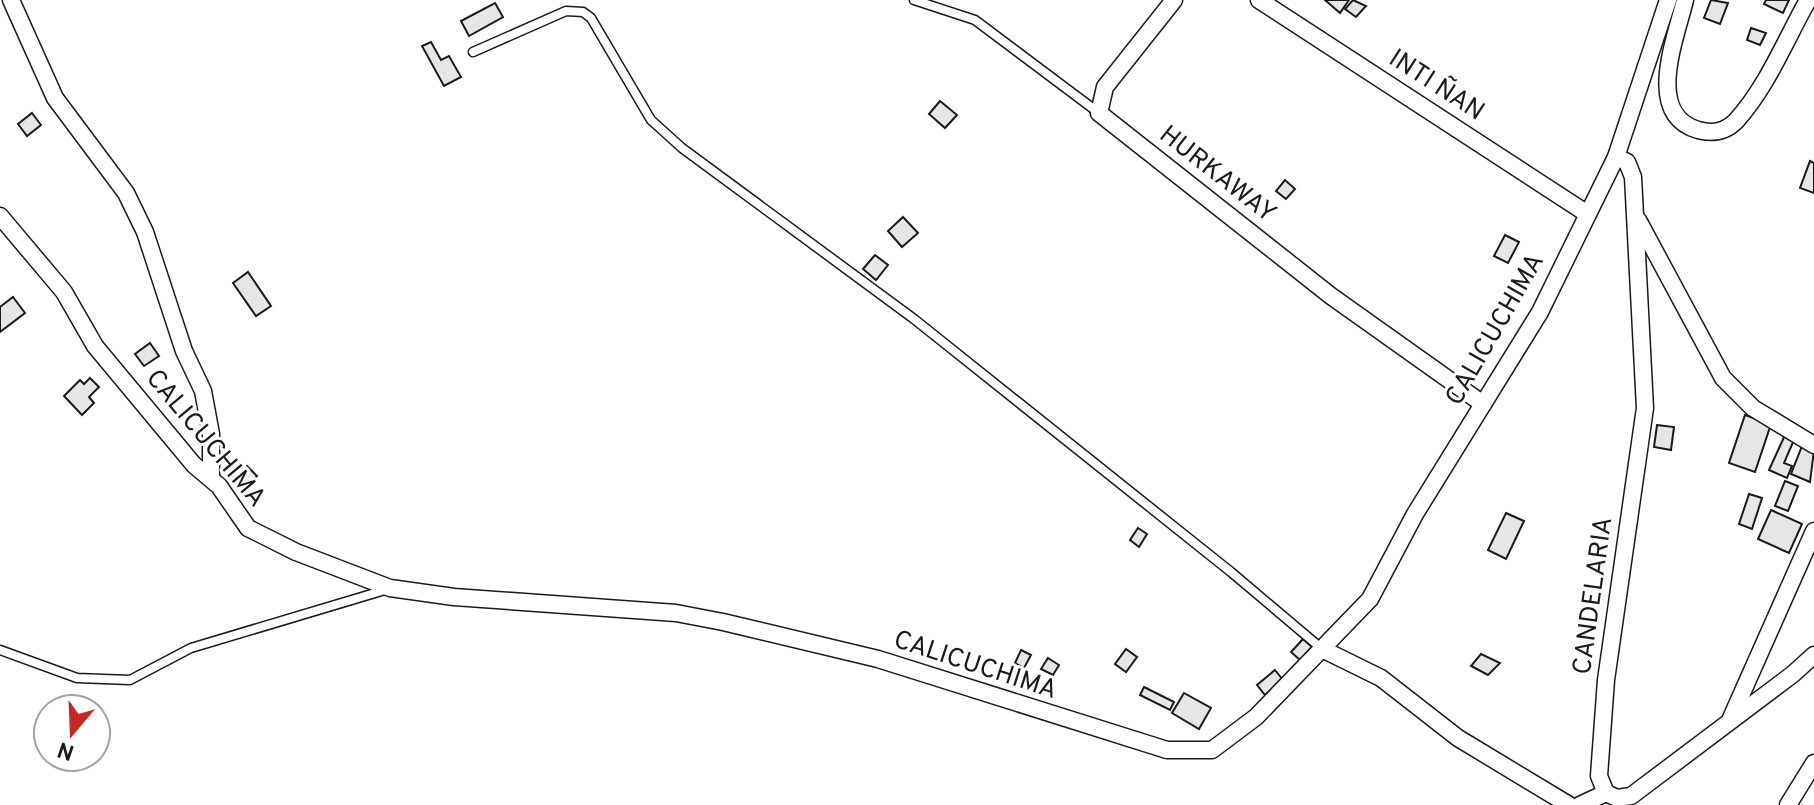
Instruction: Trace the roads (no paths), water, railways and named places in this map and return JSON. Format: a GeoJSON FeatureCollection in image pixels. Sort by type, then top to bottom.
{"type":"FeatureCollection","features":[{"type":"Feature","properties":{"kind":"street"},"geometry":{"type":"LineString","coordinates":[[11,0],[55,98],[126,193],[145,232],[184,351],[203,391],[211,434],[211,479]]}},
{"type":"Feature","properties":{"kind":"street"},"geometry":{"type":"LineString","coordinates":[[1099,113],[1105,87],[1174,0]]}},
{"type":"Feature","properties":{"kind":"street","name":"INTI ÑAN"},"geometry":{"type":"LineString","coordinates":[[1259,0],[1586,213]]}},
{"type":"Feature","properties":{"kind":"street","name":"CALICUCHIMA"},"geometry":{"type":"LineString","coordinates":[[0,216],[64,292],[95,346],[194,465],[211,479],[248,528],[296,552],[390,588],[454,597],[676,613],[723,622],[892,663],[1167,750],[1212,750],[1256,717],[1370,599],[1415,514],[1540,312],[1616,157],[1668,0]]}},
{"type":"Feature","properties":{"kind":"street"},"geometry":{"type":"LineString","coordinates":[[1685,0],[1668,76],[1668,103],[1678,120],[1707,132],[1723,131],[1736,120],[1757,91],[1808,0]]}},
{"type":"Feature","properties":{"kind":"street","name":"HURKAWAY"},"geometry":{"type":"LineString","coordinates":[[1099,113],[1331,296],[1483,404]]}},
{"type":"Feature","properties":{"kind":"street","name":"CANDELARIA"},"geometry":{"type":"LineString","coordinates":[[1606,793],[1599,776],[1604,696],[1645,408],[1631,168],[1627,162],[1616,157]]}},
{"type":"Feature","properties":{"kind":"street"},"geometry":{"type":"LineString","coordinates":[[1635,215],[1723,378],[1753,408],[1814,445]]}},
{"type":"Feature","properties":{"kind":"street"},"geometry":{"type":"LineString","coordinates":[[1731,720],[1814,531]]}},
{"type":"Feature","properties":{"kind":"street"},"geometry":{"type":"LineString","coordinates":[[1322,649],[1381,678],[1458,738],[1557,801],[1569,805]]}},
{"type":"Feature","properties":{"kind":"street"},"geometry":{"type":"LineString","coordinates":[[1580,805],[1606,793],[1617,798],[1631,796],[1814,655]]}},
{"type":"Feature","properties":{"kind":"street"},"geometry":{"type":"LineString","coordinates":[[1788,805],[1814,763]]}},
{"type":"Feature","properties":{"kind":"lane","name":"HURKAWAY"},"geometry":{"type":"LineString","coordinates":[[914,0],[975,20],[1099,113]]}},
{"type":"Feature","properties":{"kind":"lane"},"geometry":{"type":"LineString","coordinates":[[473,52],[566,11],[583,12],[591,18],[651,120],[682,148],[914,319],[1322,649]]}},
{"type":"Feature","properties":{"kind":"lane"},"geometry":{"type":"LineString","coordinates":[[0,650],[77,678],[130,680],[191,648],[390,588]]}}]}
